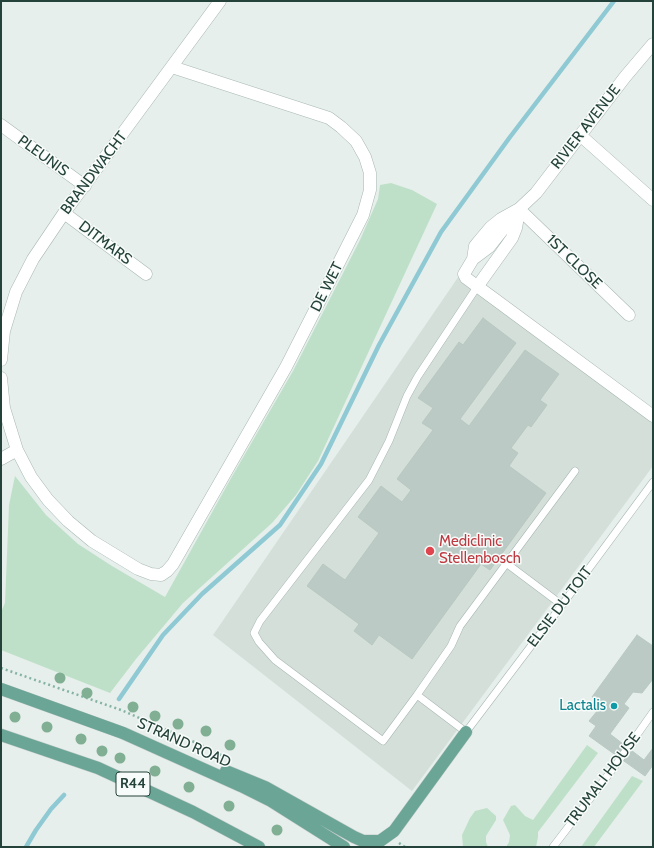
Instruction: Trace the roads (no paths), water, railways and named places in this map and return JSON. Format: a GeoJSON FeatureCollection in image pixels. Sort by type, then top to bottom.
{"type":"FeatureCollection","features":[{"type":"Feature","properties":{"kind":"main road","name":"STRAND ROAD"},"geometry":{"type":"LineString","coordinates":[[1,689],[123,733],[175,756],[271,801],[344,847]]}},
{"type":"Feature","properties":{"kind":"main road"},"geometry":{"type":"LineString","coordinates":[[175,756],[223,770],[265,787],[354,838],[371,842],[380,841],[394,831],[466,732]]}},
{"type":"Feature","properties":{"kind":"main road","name":"R44"},"geometry":{"type":"LineString","coordinates":[[1,735],[98,768],[192,812],[259,847]]}},
{"type":"Feature","properties":{"kind":"street","name":"BRANDWACHT"},"geometry":{"type":"LineString","coordinates":[[1,360],[4,331],[16,292],[33,259],[64,213],[220,1]]}},
{"type":"Feature","properties":{"kind":"street","name":"RIVIER AVENUE"},"geometry":{"type":"LineString","coordinates":[[477,287],[466,278],[464,274],[473,259],[475,246],[491,227],[501,219],[519,210],[536,192],[625,77],[653,44]]}},
{"type":"Feature","properties":{"kind":"street"},"geometry":{"type":"LineString","coordinates":[[644,54],[653,63]]}},
{"type":"Feature","properties":{"kind":"street","name":"DE WET"},"geometry":{"type":"LineString","coordinates":[[17,450],[31,477],[48,500],[68,521],[92,541],[138,569],[151,574],[161,575],[167,571],[173,564],[286,367],[363,216],[370,190],[370,173],[365,157],[356,141],[341,126],[328,118],[172,67]]}},
{"type":"Feature","properties":{"kind":"street","name":"PLEUNIS"},"geometry":{"type":"LineString","coordinates":[[1,125],[85,186]]}},
{"type":"Feature","properties":{"kind":"street"},"geometry":{"type":"LineString","coordinates":[[580,135],[653,200]]}},
{"type":"Feature","properties":{"kind":"street"},"geometry":{"type":"LineString","coordinates":[[519,210],[516,228],[512,238],[477,287],[653,416]]}},
{"type":"Feature","properties":{"kind":"street","name":"1ST CLOSE"},"geometry":{"type":"LineString","coordinates":[[519,210],[628,315]]}},
{"type":"Feature","properties":{"kind":"street","name":"DITMARS"},"geometry":{"type":"LineString","coordinates":[[64,213],[146,274]]}},
{"type":"Feature","properties":{"kind":"street"},"geometry":{"type":"LineString","coordinates":[[1,378],[4,408],[17,450],[1,459]]}},
{"type":"Feature","properties":{"kind":"lane"},"geometry":{"type":"LineString","coordinates":[[477,287],[418,376],[407,396],[389,442],[369,480],[260,622],[254,633],[259,642],[276,660],[383,741],[451,646],[460,626],[575,471]]}},
{"type":"Feature","properties":{"kind":"lane","name":"ELSIE DU TOIT"},"geometry":{"type":"LineString","coordinates":[[466,732],[653,482]]}},
{"type":"Feature","properties":{"kind":"lane"},"geometry":{"type":"LineString","coordinates":[[506,563],[562,605]]}},
{"type":"Feature","properties":{"kind":"lane"},"geometry":{"type":"LineString","coordinates":[[417,695],[466,732]]}},
{"type":"Feature","properties":{"kind":"lane","name":"TRUMALI HOUSE"},"geometry":{"type":"LineString","coordinates":[[553,847],[615,766],[653,712]]}},
{"type":"Feature","properties":{"kind":"waterway"},"geometry":{"type":"LineString","coordinates":[[119,699],[163,635],[202,594],[280,525],[321,464],[379,345],[441,232],[510,137],[614,1]]}},
{"type":"Feature","properties":{"kind":"waterway"},"geometry":{"type":"LineString","coordinates":[[26,847],[51,809],[64,795]]}},
{"type":"Feature","properties":{"kind":"place","name":"Mediclinic Stellenbosch"},"geometry":{"type":"Point","coordinates":[430,551]}},
{"type":"Feature","properties":{"kind":"place","name":"Lactalis"},"geometry":{"type":"Point","coordinates":[614,706]}}]}
